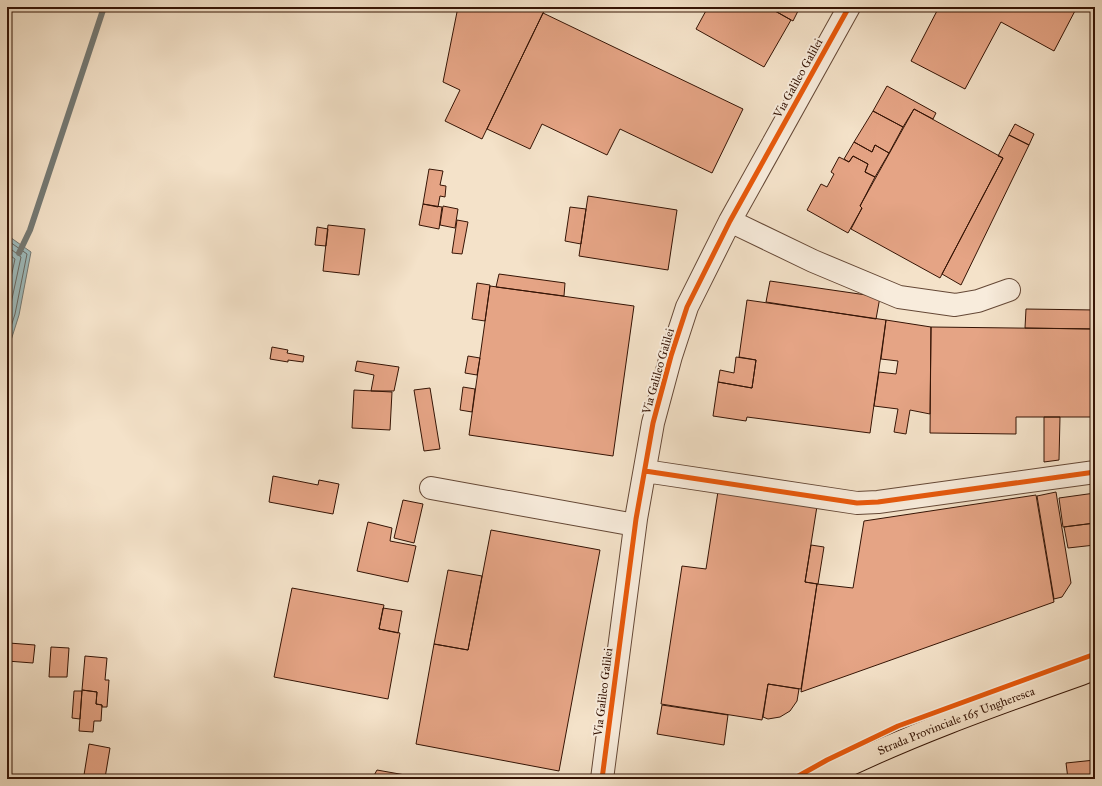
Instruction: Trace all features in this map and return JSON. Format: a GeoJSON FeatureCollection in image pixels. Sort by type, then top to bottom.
{"type":"FeatureCollection","features":[{"type":"Feature","properties":{"kind":"main road","name":"Strada Provinciale 165 Ungheresca"},"geometry":{"type":"LineString","coordinates":[[820,779],[856,761],[999,703],[1095,669]]}},
{"type":"Feature","properties":{"kind":"street","name":"Via Galileo Galilei"},"geometry":{"type":"LineString","coordinates":[[602,779],[635,525],[655,415],[671,356],[687,307],[730,221],[849,7]]}},
{"type":"Feature","properties":{"kind":"street"},"geometry":{"type":"LineString","coordinates":[[730,221],[814,261],[899,297],[955,305],[978,301],[1009,290]]}},
{"type":"Feature","properties":{"kind":"street"},"geometry":{"type":"LineString","coordinates":[[645,471],[857,503],[878,502],[1095,472]]}},
{"type":"Feature","properties":{"kind":"street"},"geometry":{"type":"LineString","coordinates":[[431,488],[635,525]]}},
{"type":"Feature","properties":{"kind":"water"},"geometry":{"type":"Polygon","coordinates":[[[7,235],[31,252],[19,315],[7,353],[7,235]]]}},
{"type":"Feature","properties":{"kind":"building"},"geometry":{"type":"Polygon","coordinates":[[[458,7],[546,7],[482,139],[445,121],[460,90],[443,82],[458,7]]]}},
{"type":"Feature","properties":{"kind":"building"},"geometry":{"type":"Polygon","coordinates":[[[708,7],[768,7],[791,20],[764,67],[696,29],[708,7]]]}},
{"type":"Feature","properties":{"kind":"building"},"geometry":{"type":"Polygon","coordinates":[[[768,7],[800,7],[793,21],[768,7]]]}},
{"type":"Feature","properties":{"kind":"building"},"geometry":{"type":"Polygon","coordinates":[[[939,7],[1077,7],[1054,51],[1001,22],[965,89],[911,61],[939,7]]]}},
{"type":"Feature","properties":{"kind":"building"},"geometry":{"type":"Polygon","coordinates":[[[543,13],[743,109],[712,173],[620,129],[607,155],[542,124],[530,149],[487,129],[543,13]]]}},
{"type":"Feature","properties":{"kind":"building"},"geometry":{"type":"Polygon","coordinates":[[[887,86],[936,113],[933,119],[914,109],[903,127],[873,111],[887,86]]]}},
{"type":"Feature","properties":{"kind":"building"},"geometry":{"type":"Polygon","coordinates":[[[914,109],[1003,158],[940,278],[851,229],[862,208],[860,206],[914,109]]]}},
{"type":"Feature","properties":{"kind":"building"},"geometry":{"type":"Polygon","coordinates":[[[873,111],[903,127],[889,153],[875,145],[872,152],[854,142],[873,111]]]}},
{"type":"Feature","properties":{"kind":"building"},"geometry":{"type":"Polygon","coordinates":[[[1015,124],[1034,134],[1029,145],[1009,135],[1015,124]]]}},
{"type":"Feature","properties":{"kind":"building"},"geometry":{"type":"Polygon","coordinates":[[[1009,135],[1029,145],[961,285],[942,274],[1003,158],[998,156],[1009,135]]]}},
{"type":"Feature","properties":{"kind":"building"},"geometry":{"type":"Polygon","coordinates":[[[854,142],[872,152],[875,145],[889,153],[875,177],[865,172],[868,164],[853,156],[849,162],[844,159],[854,142]]]}},
{"type":"Feature","properties":{"kind":"building"},"geometry":{"type":"Polygon","coordinates":[[[853,156],[868,164],[865,172],[875,177],[860,206],[862,208],[848,233],[807,210],[821,184],[827,187],[834,174],[831,172],[839,157],[849,162],[853,156]]]}},
{"type":"Feature","properties":{"kind":"building"},"geometry":{"type":"Polygon","coordinates":[[[429,169],[443,171],[440,185],[446,186],[445,197],[440,196],[438,207],[423,204],[429,169]]]}},
{"type":"Feature","properties":{"kind":"building"},"geometry":{"type":"Polygon","coordinates":[[[588,196],[677,210],[668,270],[579,256],[588,196]]]}},
{"type":"Feature","properties":{"kind":"building"},"geometry":{"type":"Polygon","coordinates":[[[423,204],[442,207],[439,229],[419,225],[423,204]]]}},
{"type":"Feature","properties":{"kind":"building"},"geometry":{"type":"Polygon","coordinates":[[[443,206],[458,209],[455,228],[440,225],[443,206]]]}},
{"type":"Feature","properties":{"kind":"building"},"geometry":{"type":"Polygon","coordinates":[[[570,207],[586,209],[581,244],[565,241],[570,207]]]}},
{"type":"Feature","properties":{"kind":"building"},"geometry":{"type":"Polygon","coordinates":[[[457,220],[468,222],[462,254],[452,253],[457,220]]]}},
{"type":"Feature","properties":{"kind":"building"},"geometry":{"type":"Polygon","coordinates":[[[328,225],[365,229],[359,275],[323,271],[328,225]]]}},
{"type":"Feature","properties":{"kind":"building"},"geometry":{"type":"Polygon","coordinates":[[[317,227],[328,229],[326,246],[315,245],[317,227]]]}},
{"type":"Feature","properties":{"kind":"building"},"geometry":{"type":"Polygon","coordinates":[[[499,274],[565,283],[564,296],[496,287],[499,274]]]}},
{"type":"Feature","properties":{"kind":"building"},"geometry":{"type":"Polygon","coordinates":[[[770,281],[880,297],[876,319],[766,302],[770,281]]]}},
{"type":"Feature","properties":{"kind":"building"},"geometry":{"type":"Polygon","coordinates":[[[477,283],[490,285],[485,321],[472,319],[477,283]]]}},
{"type":"Feature","properties":{"kind":"building"},"geometry":{"type":"Polygon","coordinates":[[[490,286],[634,306],[613,456],[469,435],[490,286]]]}},
{"type":"Feature","properties":{"kind":"building"},"geometry":{"type":"Polygon","coordinates":[[[747,300],[886,320],[870,433],[747,417],[746,421],[713,416],[718,382],[752,388],[756,360],[739,357],[747,300]]]}},
{"type":"Feature","properties":{"kind":"building"},"geometry":{"type":"Polygon","coordinates":[[[1026,309],[1095,310],[1095,329],[1025,328],[1026,309]]]}},
{"type":"Feature","properties":{"kind":"building"},"geometry":{"type":"Polygon","coordinates":[[[886,320],[931,327],[930,414],[910,410],[906,434],[894,432],[898,409],[874,406],[879,372],[896,374],[898,361],[881,359],[886,320]]]}},
{"type":"Feature","properties":{"kind":"building"},"geometry":{"type":"Polygon","coordinates":[[[931,327],[1095,329],[1095,417],[1016,417],[1016,434],[930,433],[931,327]]]}},
{"type":"Feature","properties":{"kind":"building"},"geometry":{"type":"Polygon","coordinates":[[[272,347],[288,350],[287,353],[304,356],[303,362],[288,360],[288,362],[270,359],[272,347]]]}},
{"type":"Feature","properties":{"kind":"building"},"geometry":{"type":"Polygon","coordinates":[[[468,356],[480,358],[477,375],[465,373],[468,356]]]}},
{"type":"Feature","properties":{"kind":"building"},"geometry":{"type":"Polygon","coordinates":[[[736,357],[756,360],[752,388],[718,382],[720,370],[734,373],[736,357]]]}},
{"type":"Feature","properties":{"kind":"building"},"geometry":{"type":"Polygon","coordinates":[[[357,361],[399,367],[394,391],[371,391],[374,375],[355,371],[357,361]]]}},
{"type":"Feature","properties":{"kind":"building"},"geometry":{"type":"Polygon","coordinates":[[[463,387],[475,389],[472,412],[460,410],[463,387]]]}},
{"type":"Feature","properties":{"kind":"building"},"geometry":{"type":"Polygon","coordinates":[[[430,388],[440,449],[424,451],[414,390],[430,388]]]}},
{"type":"Feature","properties":{"kind":"building"},"geometry":{"type":"Polygon","coordinates":[[[354,390],[392,392],[390,430],[352,428],[354,390]]]}},
{"type":"Feature","properties":{"kind":"building"},"geometry":{"type":"Polygon","coordinates":[[[1044,417],[1060,417],[1059,460],[1044,462],[1044,417]]]}},
{"type":"Feature","properties":{"kind":"building"},"geometry":{"type":"Polygon","coordinates":[[[273,476],[318,485],[319,480],[339,484],[333,514],[269,502],[273,476]]]}},
{"type":"Feature","properties":{"kind":"building"},"geometry":{"type":"Polygon","coordinates":[[[719,485],[818,500],[805,582],[817,584],[801,689],[768,684],[762,720],[661,704],[682,566],[706,569],[719,485]]]}},
{"type":"Feature","properties":{"kind":"building"},"geometry":{"type":"Polygon","coordinates":[[[1056,492],[1071,583],[1062,597],[1054,599],[1037,496],[1056,492]]]}},
{"type":"Feature","properties":{"kind":"building"},"geometry":{"type":"Polygon","coordinates":[[[1095,493],[1095,523],[1063,527],[1059,498],[1095,493]]]}},
{"type":"Feature","properties":{"kind":"building"},"geometry":{"type":"Polygon","coordinates":[[[1036,495],[1054,602],[801,692],[817,584],[853,588],[864,521],[1036,495]]]}},
{"type":"Feature","properties":{"kind":"building"},"geometry":{"type":"Polygon","coordinates":[[[403,500],[423,504],[414,543],[394,538],[403,500]]]}},
{"type":"Feature","properties":{"kind":"building"},"geometry":{"type":"Polygon","coordinates":[[[368,522],[392,528],[390,541],[416,546],[408,582],[357,571],[368,522]]]}},
{"type":"Feature","properties":{"kind":"building"},"geometry":{"type":"Polygon","coordinates":[[[1095,523],[1095,545],[1068,548],[1064,527],[1095,523]]]}},
{"type":"Feature","properties":{"kind":"building"},"geometry":{"type":"Polygon","coordinates":[[[491,530],[600,550],[559,771],[416,744],[434,644],[468,650],[491,530]]]}},
{"type":"Feature","properties":{"kind":"building"},"geometry":{"type":"Polygon","coordinates":[[[811,545],[824,547],[818,584],[805,582],[811,545]]]}},
{"type":"Feature","properties":{"kind":"building"},"geometry":{"type":"Polygon","coordinates":[[[448,570],[482,576],[468,650],[434,644],[448,570]]]}},
{"type":"Feature","properties":{"kind":"building"},"geometry":{"type":"Polygon","coordinates":[[[292,588],[384,605],[379,629],[400,633],[388,699],[274,677],[292,588]]]}},
{"type":"Feature","properties":{"kind":"building"},"geometry":{"type":"Polygon","coordinates":[[[383,608],[402,611],[398,633],[379,629],[383,608]]]}},
{"type":"Feature","properties":{"kind":"building"},"geometry":{"type":"Polygon","coordinates":[[[9,643],[35,645],[33,663],[7,661],[9,643]]]}},
{"type":"Feature","properties":{"kind":"building"},"geometry":{"type":"Polygon","coordinates":[[[51,647],[69,648],[67,677],[49,677],[51,647]]]}},
{"type":"Feature","properties":{"kind":"building"},"geometry":{"type":"Polygon","coordinates":[[[85,656],[107,658],[105,680],[109,680],[107,707],[102,707],[102,705],[96,704],[97,692],[82,690],[85,656]]]}},
{"type":"Feature","properties":{"kind":"building"},"geometry":{"type":"Polygon","coordinates":[[[768,684],[799,689],[797,701],[790,711],[780,717],[768,719],[763,717],[768,684]]]}},
{"type":"Feature","properties":{"kind":"building"},"geometry":{"type":"Polygon","coordinates":[[[82,690],[97,692],[96,704],[102,705],[101,721],[94,721],[93,732],[79,731],[82,690]]]}},
{"type":"Feature","properties":{"kind":"building"},"geometry":{"type":"Polygon","coordinates":[[[74,691],[82,691],[80,719],[72,718],[74,691]]]}},
{"type":"Feature","properties":{"kind":"building"},"geometry":{"type":"Polygon","coordinates":[[[662,705],[728,715],[724,745],[657,734],[662,705]]]}},
{"type":"Feature","properties":{"kind":"building"},"geometry":{"type":"Polygon","coordinates":[[[89,744],[110,748],[105,778],[84,775],[89,744]]]}},
{"type":"Feature","properties":{"kind":"building"},"geometry":{"type":"Polygon","coordinates":[[[1095,760],[1095,779],[1068,779],[1066,763],[1095,760]]]}},
{"type":"Feature","properties":{"kind":"building"},"geometry":{"type":"Polygon","coordinates":[[[377,770],[422,778],[422,779],[372,779],[377,770]]]}},
{"type":"Feature","properties":{"kind":"waterway"},"geometry":{"type":"LineString","coordinates":[[19,253],[30,230],[104,7]]}},
{"type":"Feature","properties":{"kind":"cycle path"},"geometry":{"type":"LineString","coordinates":[[602,779],[636,519],[653,423],[671,356],[687,307],[730,221],[849,7]]}},
{"type":"Feature","properties":{"kind":"cycle path"},"geometry":{"type":"LineString","coordinates":[[645,471],[857,503],[878,502],[1095,472]]}},
{"type":"Feature","properties":{"kind":"cycle path"},"geometry":{"type":"LineString","coordinates":[[793,779],[827,760],[898,726],[1095,654]]}}]}
